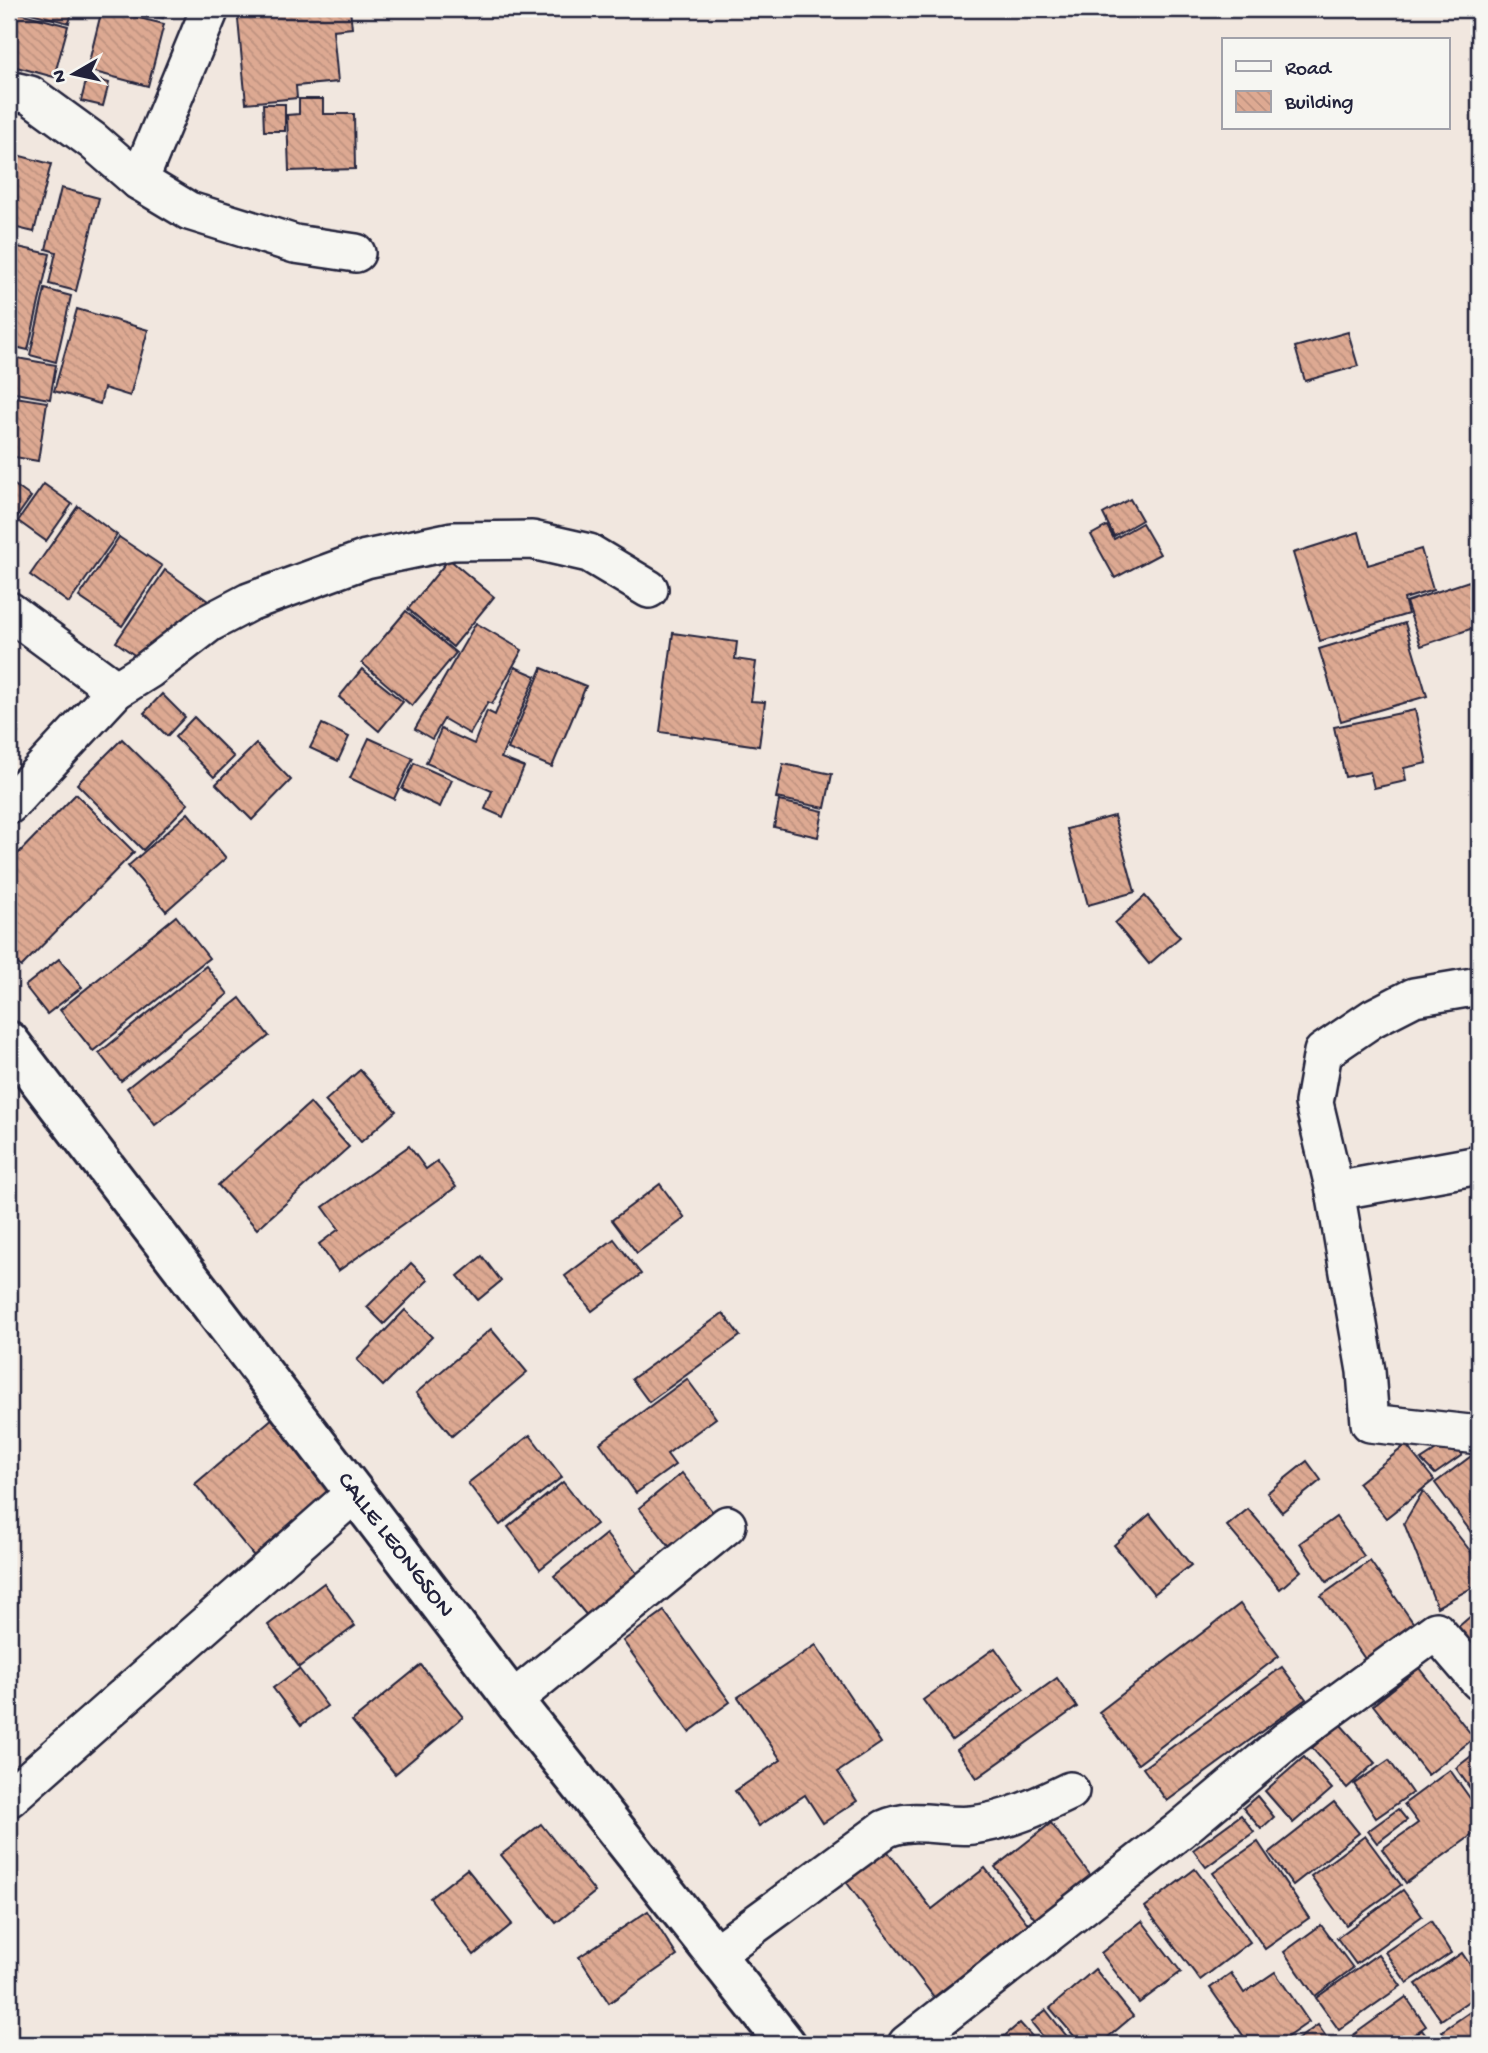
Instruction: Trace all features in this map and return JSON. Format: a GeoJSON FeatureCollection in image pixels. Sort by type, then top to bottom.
{"type":"FeatureCollection","features":[{"type":"Feature","properties":{"kind":"main road","name":"CALLE LEONGSON"},"geometry":{"type":"LineString","coordinates":[[9,1041],[513,1700],[786,2044]]}},
{"type":"Feature","properties":{"kind":"street"},"geometry":{"type":"LineString","coordinates":[[139,181],[210,9]]}},
{"type":"Feature","properties":{"kind":"street"},"geometry":{"type":"LineString","coordinates":[[9,90],[30,95],[93,141],[139,181],[190,211],[295,244],[356,253]]}},
{"type":"Feature","properties":{"kind":"street"},"geometry":{"type":"LineString","coordinates":[[9,805],[116,690],[148,670],[209,623],[249,602],[366,559],[452,541],[532,540],[589,553],[649,589]]}},
{"type":"Feature","properties":{"kind":"street"},"geometry":{"type":"LineString","coordinates":[[9,611],[116,690]]}},
{"type":"Feature","properties":{"kind":"street"},"geometry":{"type":"LineString","coordinates":[[1479,986],[1414,998],[1373,1018],[1323,1052],[1314,1103],[1335,1191],[1366,1371],[1370,1423],[1479,1435]]}},
{"type":"Feature","properties":{"kind":"street"},"geometry":{"type":"LineString","coordinates":[[1335,1191],[1479,1165]]}},
{"type":"Feature","properties":{"kind":"street"},"geometry":{"type":"LineString","coordinates":[[9,1798],[355,1493]]}},
{"type":"Feature","properties":{"kind":"street"},"geometry":{"type":"LineString","coordinates":[[513,1700],[727,1525]]}},
{"type":"Feature","properties":{"kind":"street"},"geometry":{"type":"LineString","coordinates":[[907,2044],[1179,1830],[1286,1741],[1436,1631],[1479,1681]]}},
{"type":"Feature","properties":{"kind":"street"},"geometry":{"type":"LineString","coordinates":[[715,1954],[885,1829],[899,1823],[971,1825],[1036,1808],[1070,1791]]}},
{"type":"Feature","properties":{"kind":"building"},"geometry":{"type":"Polygon","coordinates":[[[16,9],[73,9],[69,23],[16,9]]]}},
{"type":"Feature","properties":{"kind":"building"},"geometry":{"type":"Polygon","coordinates":[[[102,9],[164,24],[148,86],[87,70],[102,9]]]}},
{"type":"Feature","properties":{"kind":"building"},"geometry":{"type":"Polygon","coordinates":[[[128,9],[166,9],[163,18],[128,9]]]}},
{"type":"Feature","properties":{"kind":"building"},"geometry":{"type":"Polygon","coordinates":[[[237,9],[350,9],[352,28],[333,30],[338,82],[296,86],[297,98],[246,103],[237,9]]]}},
{"type":"Feature","properties":{"kind":"building"},"geometry":{"type":"Polygon","coordinates":[[[12,11],[68,26],[54,77],[9,65],[9,25],[12,11]]]}},
{"type":"Feature","properties":{"kind":"building"},"geometry":{"type":"Polygon","coordinates":[[[87,77],[109,83],[103,106],[81,101],[87,77]]]}},
{"type":"Feature","properties":{"kind":"building"},"geometry":{"type":"Polygon","coordinates":[[[299,99],[323,99],[323,114],[354,114],[355,169],[289,171],[287,115],[299,114],[299,99]]]}},
{"type":"Feature","properties":{"kind":"building"},"geometry":{"type":"Polygon","coordinates":[[[263,104],[285,104],[285,131],[264,131],[263,104]]]}},
{"type":"Feature","properties":{"kind":"building"},"geometry":{"type":"Polygon","coordinates":[[[9,153],[51,164],[34,232],[9,226],[9,153]]]}},
{"type":"Feature","properties":{"kind":"building"},"geometry":{"type":"Polygon","coordinates":[[[61,188],[99,198],[76,291],[49,284],[56,252],[46,249],[61,188]]]}},
{"type":"Feature","properties":{"kind":"building"},"geometry":{"type":"Polygon","coordinates":[[[9,245],[50,254],[28,350],[15,347],[11,364],[9,363],[9,245]]]}},
{"type":"Feature","properties":{"kind":"building"},"geometry":{"type":"Polygon","coordinates":[[[45,289],[71,296],[56,362],[30,355],[45,289]]]}},
{"type":"Feature","properties":{"kind":"building"},"geometry":{"type":"Polygon","coordinates":[[[77,309],[148,330],[130,396],[104,388],[100,404],[54,391],[77,309]]]}},
{"type":"Feature","properties":{"kind":"building"},"geometry":{"type":"Polygon","coordinates":[[[1348,332],[1358,366],[1305,381],[1295,347],[1348,332]]]}},
{"type":"Feature","properties":{"kind":"building"},"geometry":{"type":"Polygon","coordinates":[[[17,358],[56,365],[50,399],[9,392],[9,369],[16,370],[17,358]]]}},
{"type":"Feature","properties":{"kind":"building"},"geometry":{"type":"Polygon","coordinates":[[[9,396],[47,402],[38,461],[9,456],[9,396]]]}},
{"type":"Feature","properties":{"kind":"building"},"geometry":{"type":"Polygon","coordinates":[[[9,481],[31,497],[9,528],[9,481]]]}},
{"type":"Feature","properties":{"kind":"building"},"geometry":{"type":"Polygon","coordinates":[[[44,484],[72,504],[46,541],[18,521],[44,484]]]}},
{"type":"Feature","properties":{"kind":"building"},"geometry":{"type":"Polygon","coordinates":[[[1130,499],[1142,520],[1114,536],[1103,514],[1130,499]]]}},
{"type":"Feature","properties":{"kind":"building"},"geometry":{"type":"Polygon","coordinates":[[[78,506],[117,535],[69,603],[30,575],[78,506]]]}},
{"type":"Feature","properties":{"kind":"building"},"geometry":{"type":"Polygon","coordinates":[[[1142,523],[1160,554],[1115,578],[1091,535],[1107,526],[1114,539],[1142,523]]]}},
{"type":"Feature","properties":{"kind":"building"},"geometry":{"type":"Polygon","coordinates":[[[1359,532],[1368,565],[1421,549],[1433,590],[1404,599],[1408,614],[1320,641],[1293,553],[1359,532]]]}},
{"type":"Feature","properties":{"kind":"building"},"geometry":{"type":"Polygon","coordinates":[[[119,537],[162,566],[122,626],[79,597],[119,537]]]}},
{"type":"Feature","properties":{"kind":"building"},"geometry":{"type":"Polygon","coordinates":[[[449,559],[494,597],[453,647],[408,609],[449,559]]]}},
{"type":"Feature","properties":{"kind":"building"},"geometry":{"type":"Polygon","coordinates":[[[165,570],[208,601],[181,641],[150,666],[116,642],[165,570]]]}},
{"type":"Feature","properties":{"kind":"building"},"geometry":{"type":"Polygon","coordinates":[[[1469,581],[1479,612],[1479,626],[1421,646],[1406,602],[1469,581]]]}},
{"type":"Feature","properties":{"kind":"building"},"geometry":{"type":"Polygon","coordinates":[[[406,611],[456,653],[412,706],[362,663],[406,611]]]}},
{"type":"Feature","properties":{"kind":"building"},"geometry":{"type":"Polygon","coordinates":[[[476,623],[522,650],[492,704],[488,702],[470,734],[444,719],[432,739],[415,729],[476,623]]]}},
{"type":"Feature","properties":{"kind":"building"},"geometry":{"type":"Polygon","coordinates":[[[1405,623],[1427,696],[1341,721],[1319,649],[1405,623]]]}},
{"type":"Feature","properties":{"kind":"building"},"geometry":{"type":"Polygon","coordinates":[[[673,633],[737,642],[735,659],[756,662],[751,701],[765,702],[759,746],[660,732],[673,633]]]}},
{"type":"Feature","properties":{"kind":"building"},"geometry":{"type":"Polygon","coordinates":[[[515,667],[536,676],[501,758],[524,767],[503,817],[485,809],[492,791],[426,763],[441,729],[474,744],[487,711],[495,715],[515,667]]]}},
{"type":"Feature","properties":{"kind":"building"},"geometry":{"type":"Polygon","coordinates":[[[542,668],[586,686],[552,767],[508,749],[542,668]]]}},
{"type":"Feature","properties":{"kind":"building"},"geometry":{"type":"Polygon","coordinates":[[[362,669],[403,702],[379,731],[339,697],[362,669]]]}},
{"type":"Feature","properties":{"kind":"building"},"geometry":{"type":"Polygon","coordinates":[[[162,694],[185,717],[167,736],[144,713],[162,694]]]}},
{"type":"Feature","properties":{"kind":"building"},"geometry":{"type":"Polygon","coordinates":[[[1415,710],[1427,763],[1404,768],[1406,781],[1374,788],[1370,772],[1345,777],[1334,727],[1415,710]]]}},
{"type":"Feature","properties":{"kind":"building"},"geometry":{"type":"Polygon","coordinates":[[[194,717],[234,757],[214,777],[175,737],[194,717]]]}},
{"type":"Feature","properties":{"kind":"building"},"geometry":{"type":"Polygon","coordinates":[[[322,724],[349,737],[338,761],[310,748],[322,724]]]}},
{"type":"Feature","properties":{"kind":"building"},"geometry":{"type":"Polygon","coordinates":[[[9,727],[18,733],[9,747],[9,727]]]}},
{"type":"Feature","properties":{"kind":"building"},"geometry":{"type":"Polygon","coordinates":[[[369,738],[413,758],[394,799],[350,778],[369,738]]]}},
{"type":"Feature","properties":{"kind":"building"},"geometry":{"type":"Polygon","coordinates":[[[122,739],[188,804],[143,850],[77,784],[122,739]]]}},
{"type":"Feature","properties":{"kind":"building"},"geometry":{"type":"Polygon","coordinates":[[[256,744],[291,780],[252,820],[216,784],[256,744]]]}},
{"type":"Feature","properties":{"kind":"building"},"geometry":{"type":"Polygon","coordinates":[[[414,763],[452,780],[440,807],[402,789],[414,763]]]}},
{"type":"Feature","properties":{"kind":"building"},"geometry":{"type":"Polygon","coordinates":[[[783,764],[832,774],[825,808],[776,798],[783,764]]]}},
{"type":"Feature","properties":{"kind":"building"},"geometry":{"type":"Polygon","coordinates":[[[76,794],[134,852],[21,967],[9,954],[9,863],[76,794]]]}},
{"type":"Feature","properties":{"kind":"building"},"geometry":{"type":"Polygon","coordinates":[[[779,801],[823,811],[818,837],[774,827],[779,801]]]}},
{"type":"Feature","properties":{"kind":"building"},"geometry":{"type":"Polygon","coordinates":[[[188,813],[226,858],[166,911],[128,866],[188,813]]]}},
{"type":"Feature","properties":{"kind":"building"},"geometry":{"type":"Polygon","coordinates":[[[1114,816],[1135,892],[1088,905],[1067,829],[1114,816]]]}},
{"type":"Feature","properties":{"kind":"building"},"geometry":{"type":"Polygon","coordinates":[[[1145,896],[1180,937],[1149,964],[1115,923],[1145,896]]]}},
{"type":"Feature","properties":{"kind":"building"},"geometry":{"type":"Polygon","coordinates":[[[176,916],[209,958],[93,1051],[60,1010],[176,916]]]}},
{"type":"Feature","properties":{"kind":"building"},"geometry":{"type":"Polygon","coordinates":[[[59,959],[82,987],[47,1014],[25,986],[59,959]]]}},
{"type":"Feature","properties":{"kind":"building"},"geometry":{"type":"Polygon","coordinates":[[[206,966],[228,994],[121,1081],[99,1053],[206,966]]]}},
{"type":"Feature","properties":{"kind":"building"},"geometry":{"type":"Polygon","coordinates":[[[240,998],[269,1036],[155,1125],[127,1088],[240,998]]]}},
{"type":"Feature","properties":{"kind":"building"},"geometry":{"type":"Polygon","coordinates":[[[360,1070],[396,1111],[361,1142],[325,1101],[360,1070]]]}},
{"type":"Feature","properties":{"kind":"building"},"geometry":{"type":"Polygon","coordinates":[[[310,1103],[349,1147],[257,1229],[218,1185],[310,1103]]]}},
{"type":"Feature","properties":{"kind":"building"},"geometry":{"type":"Polygon","coordinates":[[[409,1146],[426,1169],[437,1161],[456,1187],[338,1271],[319,1244],[339,1229],[323,1207],[409,1146]]]}},
{"type":"Feature","properties":{"kind":"building"},"geometry":{"type":"Polygon","coordinates":[[[660,1184],[685,1218],[637,1253],[612,1220],[660,1184]]]}},
{"type":"Feature","properties":{"kind":"building"},"geometry":{"type":"Polygon","coordinates":[[[614,1239],[641,1274],[592,1311],[565,1276],[614,1239]]]}},
{"type":"Feature","properties":{"kind":"building"},"geometry":{"type":"Polygon","coordinates":[[[482,1256],[501,1281],[478,1300],[458,1276],[482,1256]]]}},
{"type":"Feature","properties":{"kind":"building"},"geometry":{"type":"Polygon","coordinates":[[[411,1263],[428,1280],[384,1324],[367,1307],[411,1263]]]}},
{"type":"Feature","properties":{"kind":"building"},"geometry":{"type":"Polygon","coordinates":[[[405,1310],[432,1337],[383,1386],[357,1360],[405,1310]]]}},
{"type":"Feature","properties":{"kind":"building"},"geometry":{"type":"Polygon","coordinates":[[[723,1313],[740,1336],[649,1402],[632,1379],[723,1313]]]}},
{"type":"Feature","properties":{"kind":"building"},"geometry":{"type":"Polygon","coordinates":[[[491,1329],[527,1372],[452,1436],[416,1393],[491,1329]]]}},
{"type":"Feature","properties":{"kind":"building"},"geometry":{"type":"Polygon","coordinates":[[[687,1379],[716,1418],[667,1454],[675,1465],[636,1493],[600,1443],[687,1379]]]}},
{"type":"Feature","properties":{"kind":"building"},"geometry":{"type":"Polygon","coordinates":[[[274,1417],[342,1499],[262,1566],[195,1484],[274,1417]]]}},
{"type":"Feature","properties":{"kind":"building"},"geometry":{"type":"Polygon","coordinates":[[[530,1435],[562,1477],[500,1525],[468,1483],[530,1435]]]}},
{"type":"Feature","properties":{"kind":"building"},"geometry":{"type":"Polygon","coordinates":[[[1406,1445],[1434,1480],[1386,1518],[1358,1483],[1406,1445]]]}},
{"type":"Feature","properties":{"kind":"building"},"geometry":{"type":"Polygon","coordinates":[[[1438,1449],[1464,1449],[1462,1455],[1435,1474],[1421,1460],[1438,1449]]]}},
{"type":"Feature","properties":{"kind":"building"},"geometry":{"type":"Polygon","coordinates":[[[1474,1454],[1479,1461],[1479,1543],[1435,1483],[1474,1454]]]}},
{"type":"Feature","properties":{"kind":"building"},"geometry":{"type":"Polygon","coordinates":[[[1307,1461],[1321,1480],[1282,1512],[1267,1493],[1307,1461]]]}},
{"type":"Feature","properties":{"kind":"building"},"geometry":{"type":"Polygon","coordinates":[[[682,1473],[716,1516],[673,1551],[639,1508],[682,1473]]]}},
{"type":"Feature","properties":{"kind":"building"},"geometry":{"type":"Polygon","coordinates":[[[563,1482],[596,1524],[540,1569],[508,1527],[563,1482]]]}},
{"type":"Feature","properties":{"kind":"building"},"geometry":{"type":"Polygon","coordinates":[[[1423,1491],[1479,1562],[1479,1584],[1437,1607],[1404,1523],[1423,1491]]]}},
{"type":"Feature","properties":{"kind":"building"},"geometry":{"type":"Polygon","coordinates":[[[1248,1509],[1301,1571],[1280,1589],[1227,1526],[1248,1509]]]}},
{"type":"Feature","properties":{"kind":"building"},"geometry":{"type":"Polygon","coordinates":[[[1150,1514],[1191,1565],[1154,1594],[1114,1545],[1150,1514]]]}},
{"type":"Feature","properties":{"kind":"building"},"geometry":{"type":"Polygon","coordinates":[[[1336,1517],[1364,1556],[1327,1582],[1300,1543],[1336,1517]]]}},
{"type":"Feature","properties":{"kind":"building"},"geometry":{"type":"Polygon","coordinates":[[[606,1534],[639,1576],[588,1617],[554,1576],[606,1534]]]}},
{"type":"Feature","properties":{"kind":"building"},"geometry":{"type":"Polygon","coordinates":[[[1370,1561],[1419,1631],[1370,1666],[1321,1596],[1370,1561]]]}},
{"type":"Feature","properties":{"kind":"building"},"geometry":{"type":"Polygon","coordinates":[[[324,1583],[355,1626],[299,1667],[268,1625],[324,1583]]]}},
{"type":"Feature","properties":{"kind":"building"},"geometry":{"type":"Polygon","coordinates":[[[1240,1604],[1279,1656],[1138,1764],[1099,1712],[1240,1604]]]}},
{"type":"Feature","properties":{"kind":"building"},"geometry":{"type":"Polygon","coordinates":[[[1479,1609],[1479,1667],[1451,1633],[1479,1609]]]}},
{"type":"Feature","properties":{"kind":"building"},"geometry":{"type":"Polygon","coordinates":[[[664,1611],[730,1702],[689,1732],[623,1641],[664,1611]]]}},
{"type":"Feature","properties":{"kind":"building"},"geometry":{"type":"Polygon","coordinates":[[[816,1645],[881,1743],[838,1772],[857,1801],[823,1823],[805,1795],[759,1826],[735,1791],[781,1760],[738,1697],[816,1645]]]}},
{"type":"Feature","properties":{"kind":"building"},"geometry":{"type":"Polygon","coordinates":[[[995,1648],[1024,1689],[952,1740],[923,1700],[995,1648]]]}},
{"type":"Feature","properties":{"kind":"building"},"geometry":{"type":"Polygon","coordinates":[[[421,1665],[463,1717],[395,1774],[352,1721],[421,1665]]]}},
{"type":"Feature","properties":{"kind":"building"},"geometry":{"type":"Polygon","coordinates":[[[1282,1667],[1306,1699],[1167,1801],[1143,1768],[1282,1667]]]}},
{"type":"Feature","properties":{"kind":"building"},"geometry":{"type":"Polygon","coordinates":[[[1419,1668],[1474,1738],[1428,1775],[1373,1705],[1419,1668]]]}},
{"type":"Feature","properties":{"kind":"building"},"geometry":{"type":"Polygon","coordinates":[[[299,1669],[327,1706],[301,1725],[273,1688],[299,1669]]]}},
{"type":"Feature","properties":{"kind":"building"},"geometry":{"type":"Polygon","coordinates":[[[1057,1678],[1077,1707],[977,1778],[957,1750],[1057,1678]]]}},
{"type":"Feature","properties":{"kind":"building"},"geometry":{"type":"Polygon","coordinates":[[[1340,1724],[1375,1763],[1347,1788],[1312,1748],[1340,1724]]]}},
{"type":"Feature","properties":{"kind":"building"},"geometry":{"type":"Polygon","coordinates":[[[1479,1750],[1479,1801],[1456,1768],[1479,1750]]]}},
{"type":"Feature","properties":{"kind":"building"},"geometry":{"type":"Polygon","coordinates":[[[1304,1757],[1332,1789],[1293,1823],[1265,1791],[1304,1757]]]}},
{"type":"Feature","properties":{"kind":"building"},"geometry":{"type":"Polygon","coordinates":[[[1389,1760],[1412,1793],[1376,1818],[1354,1784],[1389,1760]]]}},
{"type":"Feature","properties":{"kind":"building"},"geometry":{"type":"Polygon","coordinates":[[[1450,1770],[1479,1811],[1479,1830],[1406,1883],[1382,1849],[1418,1823],[1404,1804],[1450,1770]]]}},
{"type":"Feature","properties":{"kind":"building"},"geometry":{"type":"Polygon","coordinates":[[[1257,1796],[1274,1817],[1261,1829],[1243,1808],[1257,1796]]]}},
{"type":"Feature","properties":{"kind":"building"},"geometry":{"type":"Polygon","coordinates":[[[1334,1802],[1359,1833],[1293,1885],[1269,1853],[1334,1802]]]}},
{"type":"Feature","properties":{"kind":"building"},"geometry":{"type":"Polygon","coordinates":[[[1398,1809],[1407,1820],[1377,1843],[1368,1831],[1398,1809]]]}},
{"type":"Feature","properties":{"kind":"building"},"geometry":{"type":"Polygon","coordinates":[[[1241,1815],[1254,1832],[1206,1867],[1193,1850],[1241,1815]]]}},
{"type":"Feature","properties":{"kind":"building"},"geometry":{"type":"Polygon","coordinates":[[[1051,1823],[1091,1876],[1035,1919],[995,1867],[1051,1823]]]}},
{"type":"Feature","properties":{"kind":"building"},"geometry":{"type":"Polygon","coordinates":[[[541,1824],[595,1892],[556,1923],[501,1855],[541,1824]]]}},
{"type":"Feature","properties":{"kind":"building"},"geometry":{"type":"Polygon","coordinates":[[[1365,1836],[1401,1885],[1346,1925],[1311,1876],[1365,1836]]]}},
{"type":"Feature","properties":{"kind":"building"},"geometry":{"type":"Polygon","coordinates":[[[1258,1842],[1309,1918],[1265,1949],[1213,1873],[1258,1842]]]}},
{"type":"Feature","properties":{"kind":"building"},"geometry":{"type":"Polygon","coordinates":[[[885,1848],[932,1909],[985,1868],[1028,1924],[934,1997],[844,1879],[885,1848]]]}},
{"type":"Feature","properties":{"kind":"building"},"geometry":{"type":"Polygon","coordinates":[[[467,1869],[512,1924],[474,1955],[430,1898],[467,1869]]]}},
{"type":"Feature","properties":{"kind":"building"},"geometry":{"type":"Polygon","coordinates":[[[1195,1869],[1250,1942],[1200,1980],[1145,1907],[1195,1869]]]}},
{"type":"Feature","properties":{"kind":"building"},"geometry":{"type":"Polygon","coordinates":[[[1403,1890],[1422,1916],[1356,1964],[1337,1938],[1403,1890]]]}},
{"type":"Feature","properties":{"kind":"building"},"geometry":{"type":"Polygon","coordinates":[[[648,1911],[677,1956],[609,2003],[579,1957],[648,1911]]]}},
{"type":"Feature","properties":{"kind":"building"},"geometry":{"type":"Polygon","coordinates":[[[1142,1921],[1181,1972],[1139,2003],[1101,1953],[1142,1921]]]}},
{"type":"Feature","properties":{"kind":"building"},"geometry":{"type":"Polygon","coordinates":[[[1431,1921],[1451,1953],[1407,1983],[1385,1952],[1431,1921]]]}},
{"type":"Feature","properties":{"kind":"building"},"geometry":{"type":"Polygon","coordinates":[[[1321,1925],[1353,1968],[1315,1996],[1284,1952],[1321,1925]]]}},
{"type":"Feature","properties":{"kind":"building"},"geometry":{"type":"Polygon","coordinates":[[[1462,1953],[1479,1978],[1479,1994],[1441,2020],[1416,1984],[1462,1953]]]}},
{"type":"Feature","properties":{"kind":"building"},"geometry":{"type":"Polygon","coordinates":[[[1378,1954],[1401,1986],[1339,2030],[1316,1998],[1378,1954]]]}},
{"type":"Feature","properties":{"kind":"building"},"geometry":{"type":"Polygon","coordinates":[[[1095,1969],[1133,2016],[1100,2044],[1081,2044],[1050,2008],[1095,1969]]]}},
{"type":"Feature","properties":{"kind":"building"},"geometry":{"type":"Polygon","coordinates":[[[1275,1972],[1309,2022],[1277,2044],[1249,2044],[1210,1988],[1231,1973],[1244,1993],[1275,1972]]]}},
{"type":"Feature","properties":{"kind":"building"},"geometry":{"type":"Polygon","coordinates":[[[1406,1997],[1426,2026],[1400,2044],[1348,2044],[1345,2041],[1406,1997]]]}},
{"type":"Feature","properties":{"kind":"building"},"geometry":{"type":"Polygon","coordinates":[[[1479,2006],[1479,2044],[1451,2044],[1442,2031],[1479,2006]]]}},
{"type":"Feature","properties":{"kind":"building"},"geometry":{"type":"Polygon","coordinates":[[[1046,2010],[1073,2044],[1049,2044],[1031,2022],[1046,2010]]]}},
{"type":"Feature","properties":{"kind":"building"},"geometry":{"type":"Polygon","coordinates":[[[1020,2023],[1039,2044],[995,2044],[1020,2023]]]}},
{"type":"Feature","properties":{"kind":"building"},"geometry":{"type":"Polygon","coordinates":[[[1318,2025],[1331,2044],[1291,2044],[1318,2025]]]}},
{"type":"Feature","properties":{"kind":"building"},"geometry":{"type":"Polygon","coordinates":[[[1422,2030],[1432,2044],[1403,2044],[1422,2030]]]}}]}
